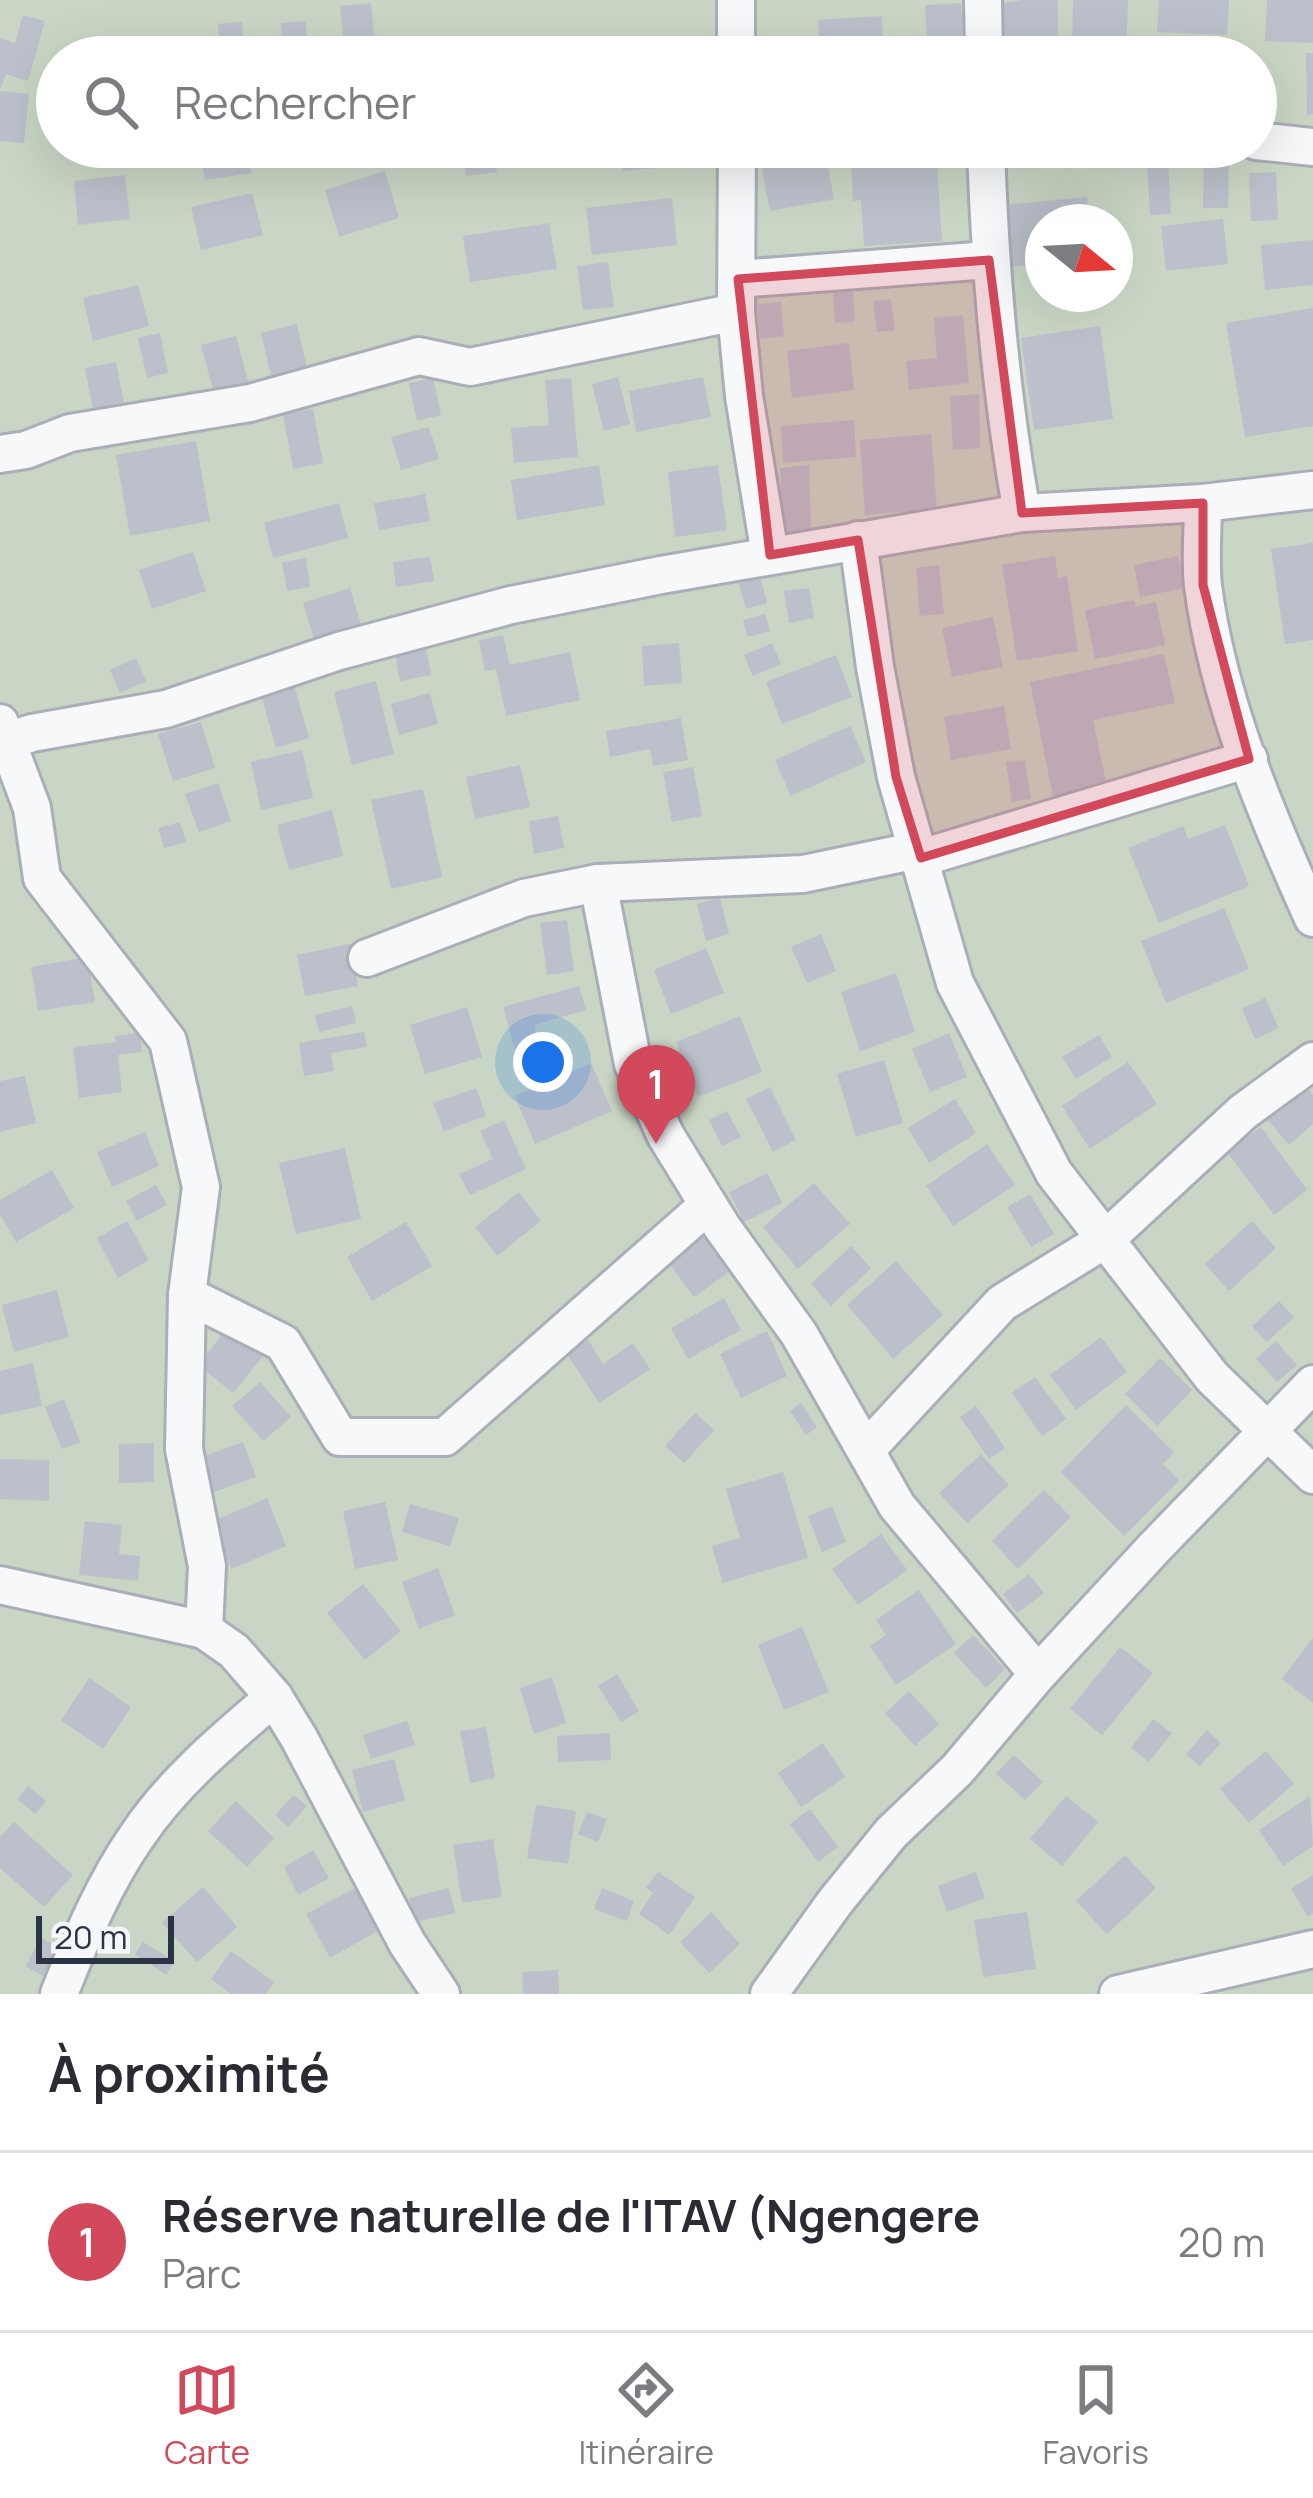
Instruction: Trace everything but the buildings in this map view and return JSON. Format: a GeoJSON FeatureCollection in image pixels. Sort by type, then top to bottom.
{"type":"FeatureCollection","features":[{"type":"Feature","properties":{"kind":"street"},"geometry":{"type":"LineString","coordinates":[[736,0],[736,36]]}},
{"type":"Feature","properties":{"kind":"street"},"geometry":{"type":"LineString","coordinates":[[983,0],[984,36]]}},
{"type":"Feature","properties":{"kind":"street"},"geometry":{"type":"LineString","coordinates":[[1277,143],[1313,146]]}},
{"type":"Feature","properties":{"kind":"street"},"geometry":{"type":"LineString","coordinates":[[737,168],[736,296],[744,396],[770,555]]}},
{"type":"Feature","properties":{"kind":"street"},"geometry":{"type":"LineString","coordinates":[[987,168],[989,260],[1005,422],[1022,513]]}},
{"type":"Feature","properties":{"kind":"street"},"geometry":{"type":"LineString","coordinates":[[13,452],[70,433],[250,404],[419,356],[470,367],[736,296],[989,260]]}},
{"type":"Feature","properties":{"kind":"street"},"geometry":{"type":"LineString","coordinates":[[204,1630],[207,1566],[184,1450],[187,1295],[201,1187],[168,1041],[42,878],[24,731],[166,710],[339,651],[511,605],[770,555],[1022,513],[1203,503],[1313,490]]}},
{"type":"Feature","properties":{"kind":"street"},"geometry":{"type":"LineString","coordinates":[[1203,503],[1203,584],[1227,689],[1280,846],[1313,918]]}},
{"type":"Feature","properties":{"kind":"street"},"geometry":{"type":"LineString","coordinates":[[858,540],[896,777],[955,982],[1054,1173],[1212,1377],[1313,1475]]}},
{"type":"Feature","properties":{"kind":"street"},"geometry":{"type":"LineString","coordinates":[[367,958],[524,898],[598,883],[803,874],[920,854],[1249,759]]}},
{"type":"Feature","properties":{"kind":"street"},"geometry":{"type":"LineString","coordinates":[[598,883],[633,1064],[666,1136],[708,1205],[800,1334],[897,1506],[1039,1674]]}},
{"type":"Feature","properties":{"kind":"street"},"geometry":{"type":"LineString","coordinates":[[866,1450],[1002,1303],[1106,1239],[1243,1112],[1313,1060]]}},
{"type":"Feature","properties":{"kind":"street"},"geometry":{"type":"LineString","coordinates":[[187,1295],[283,1343],[340,1437],[445,1437],[708,1205]]}},
{"type":"Feature","properties":{"kind":"street"},"geometry":{"type":"LineString","coordinates":[[769,1994],[891,1834],[957,1770],[1039,1674],[1313,1384]]}},
{"type":"Feature","properties":{"kind":"street"},"geometry":{"type":"LineString","coordinates":[[0,1585],[204,1630],[234,1652],[274,1697],[407,1943],[441,1994]]}},
{"type":"Feature","properties":{"kind":"street"},"geometry":{"type":"LineString","coordinates":[[59,1994],[80,1941],[134,1839],[188,1776],[274,1697]]}},
{"type":"Feature","properties":{"kind":"street"},"geometry":{"type":"LineString","coordinates":[[1118,1994],[1313,1948]]}},
{"type":"Feature","properties":{"kind":"highlighted area"},"geometry":{"type":"Polygon","coordinates":[[[989,260],[1022,513],[1203,503],[1203,585],[1249,759],[921,858],[896,777],[858,540],[770,555],[738,279],[989,260]]]}},
{"type":"Feature","properties":{"kind":"green space"},"geometry":{"type":"Polygon","coordinates":[[[0,0],[1313,0],[1313,1994],[0,1994],[0,0]]]}},
{"type":"Feature","properties":{"kind":"place","name":"Réserve naturelle de l'ITAV (Ngengere"},"geometry":{"type":"Point","coordinates":[656,1144]}}]}
